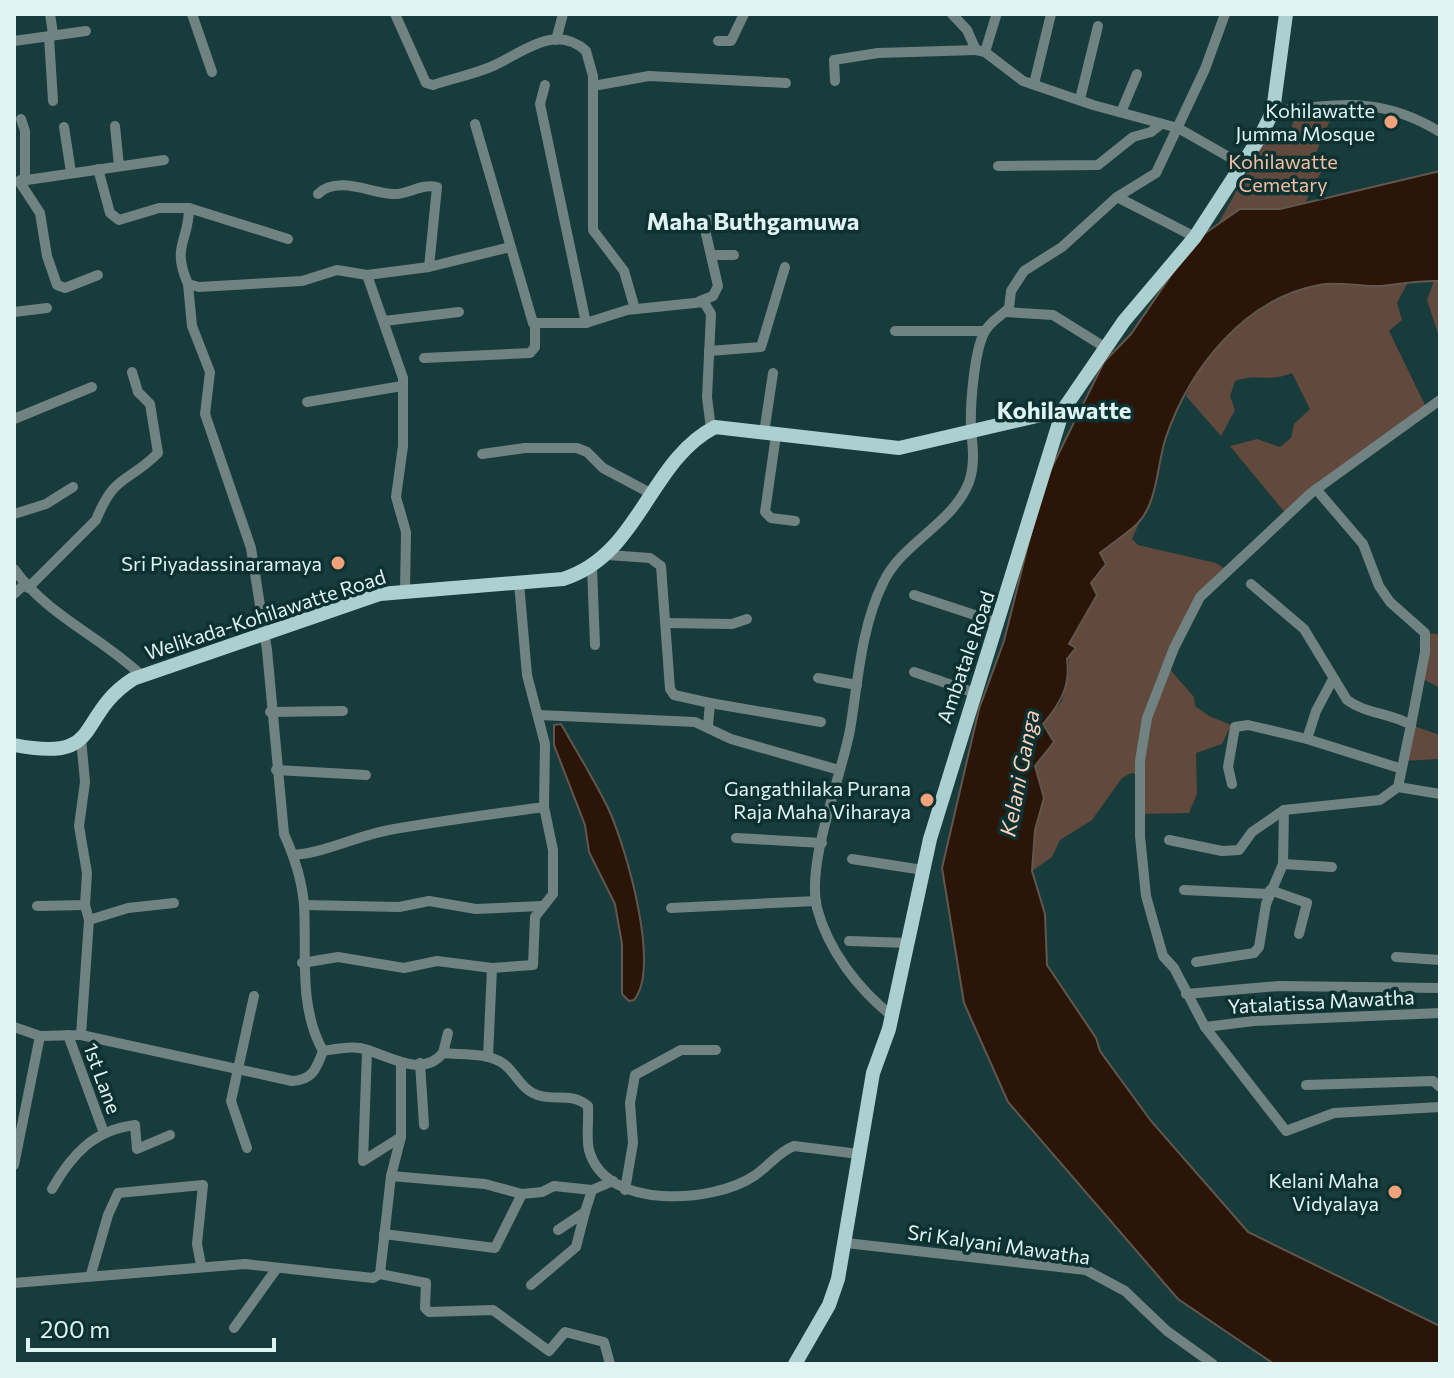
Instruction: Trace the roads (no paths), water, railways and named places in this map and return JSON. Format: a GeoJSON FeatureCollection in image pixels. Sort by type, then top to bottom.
{"type":"FeatureCollection","features":[{"type":"Feature","properties":{"kind":"main road","name":"Ambatale Road"},"geometry":{"type":"LineString","coordinates":[[795,1364],[829,1305],[846,1243],[873,1073],[892,1016],[923,870],[972,692],[999,623],[1037,484],[1063,410],[1106,348],[1195,237],[1243,165],[1273,111],[1286,14]]}},
{"type":"Feature","properties":{"kind":"main road"},"geometry":{"type":"LineString","coordinates":[[711,429],[728,427],[899,448],[1063,410]]}},
{"type":"Feature","properties":{"kind":"main road","name":"Welikada-Kohilawatte Road"},"geometry":{"type":"LineString","coordinates":[[81,738],[114,694],[141,675],[264,631],[380,594],[563,579],[592,567],[608,555],[685,452],[711,429]]}},
{"type":"Feature","properties":{"kind":"main road"},"geometry":{"type":"LineString","coordinates":[[14,745],[57,751],[81,738]]}},
{"type":"Feature","properties":{"kind":"street"},"geometry":{"type":"LineString","coordinates":[[50,14],[53,101]]}},
{"type":"Feature","properties":{"kind":"street"},"geometry":{"type":"LineString","coordinates":[[192,14],[212,72]]}},
{"type":"Feature","properties":{"kind":"street"},"geometry":{"type":"LineString","coordinates":[[395,14],[426,83],[433,85],[489,67],[541,40],[556,40],[586,51],[593,86],[593,230],[624,271],[635,309]]}},
{"type":"Feature","properties":{"kind":"street"},"geometry":{"type":"LineString","coordinates":[[556,40],[563,14]]}},
{"type":"Feature","properties":{"kind":"street"},"geometry":{"type":"LineString","coordinates":[[718,41],[731,41],[744,14]]}},
{"type":"Feature","properties":{"kind":"street"},"geometry":{"type":"LineString","coordinates":[[952,14],[981,51],[1023,81],[1178,128],[1243,165]]}},
{"type":"Feature","properties":{"kind":"street"},"geometry":{"type":"LineString","coordinates":[[1034,84],[1051,14]]}},
{"type":"Feature","properties":{"kind":"street"},"geometry":{"type":"LineString","coordinates":[[892,1016],[858,985],[830,940],[816,901],[816,877],[822,843],[882,584],[904,551],[953,506],[968,485],[974,454],[972,385],[984,331],[1005,312],[1011,291],[1024,271],[1062,247],[1117,197],[1156,173],[1205,69],[1225,14]]}},
{"type":"Feature","properties":{"kind":"street"},"geometry":{"type":"LineString","coordinates":[[981,51],[996,16]]}},
{"type":"Feature","properties":{"kind":"street"},"geometry":{"type":"LineString","coordinates":[[1080,99],[1098,26]]}},
{"type":"Feature","properties":{"kind":"street"},"geometry":{"type":"LineString","coordinates":[[14,41],[86,31]]}},
{"type":"Feature","properties":{"kind":"street"},"geometry":{"type":"LineString","coordinates":[[835,81],[834,60],[878,53],[981,51]]}},
{"type":"Feature","properties":{"kind":"street"},"geometry":{"type":"LineString","coordinates":[[1122,110],[1137,74]]}},
{"type":"Feature","properties":{"kind":"street"},"geometry":{"type":"LineString","coordinates":[[593,86],[649,76],[786,83]]}},
{"type":"Feature","properties":{"kind":"street"},"geometry":{"type":"LineString","coordinates":[[545,85],[540,104],[586,323]]}},
{"type":"Feature","properties":{"kind":"street"},"geometry":{"type":"LineString","coordinates":[[1273,111],[1376,104],[1417,118],[1440,132]]}},
{"type":"Feature","properties":{"kind":"street"},"geometry":{"type":"LineString","coordinates":[[17,180],[25,178],[21,119]]}},
{"type":"Feature","properties":{"kind":"street"},"geometry":{"type":"LineString","coordinates":[[424,358],[530,353],[535,347],[535,325],[530,319],[475,124]]}},
{"type":"Feature","properties":{"kind":"street"},"geometry":{"type":"LineString","coordinates":[[998,166],[1098,165],[1133,137],[1151,132],[1161,124]]}},
{"type":"Feature","properties":{"kind":"street"},"geometry":{"type":"LineString","coordinates":[[115,126],[119,166]]}},
{"type":"Feature","properties":{"kind":"street"},"geometry":{"type":"LineString","coordinates":[[64,127],[71,172]]}},
{"type":"Feature","properties":{"kind":"street"},"geometry":{"type":"LineString","coordinates":[[17,180],[164,160]]}},
{"type":"Feature","properties":{"kind":"street"},"geometry":{"type":"LineString","coordinates":[[98,169],[110,213],[119,220],[159,208],[189,208],[288,239]]}},
{"type":"Feature","properties":{"kind":"street"},"geometry":{"type":"LineString","coordinates":[[17,180],[40,213],[47,256],[57,285],[65,288],[98,275]]}},
{"type":"Feature","properties":{"kind":"street"},"geometry":{"type":"LineString","coordinates":[[318,194],[330,187],[369,188],[395,195],[427,186],[437,187],[429,267]]}},
{"type":"Feature","properties":{"kind":"street"},"geometry":{"type":"LineString","coordinates":[[1117,197],[1195,237]]}},
{"type":"Feature","properties":{"kind":"street"},"geometry":{"type":"LineString","coordinates":[[189,208],[189,220],[180,241],[181,268],[188,284],[192,326],[210,372],[205,414],[245,524],[264,631],[284,834],[293,855],[304,905],[302,963],[315,1037],[323,1051]]}},
{"type":"Feature","properties":{"kind":"street"},"geometry":{"type":"LineString","coordinates":[[678,224],[728,218]]}},
{"type":"Feature","properties":{"kind":"street"},"geometry":{"type":"LineString","coordinates":[[535,325],[586,323],[635,309],[698,301],[713,296],[718,286],[703,221]]}},
{"type":"Feature","properties":{"kind":"street"},"geometry":{"type":"LineString","coordinates":[[188,284],[199,287],[302,281],[337,270],[367,275],[429,267],[510,247]]}},
{"type":"Feature","properties":{"kind":"street"},"geometry":{"type":"LineString","coordinates":[[713,255],[734,255]]}},
{"type":"Feature","properties":{"kind":"street"},"geometry":{"type":"LineString","coordinates":[[709,351],[761,347],[785,267]]}},
{"type":"Feature","properties":{"kind":"street"},"geometry":{"type":"LineString","coordinates":[[367,275],[400,362],[403,446],[396,497],[406,532],[405,591]]}},
{"type":"Feature","properties":{"kind":"street"},"geometry":{"type":"LineString","coordinates":[[698,301],[708,304],[711,314],[707,409],[711,429]]}},
{"type":"Feature","properties":{"kind":"street"},"geometry":{"type":"LineString","coordinates":[[14,312],[47,308]]}},
{"type":"Feature","properties":{"kind":"street"},"geometry":{"type":"LineString","coordinates":[[384,321],[459,312]]}},
{"type":"Feature","properties":{"kind":"street"},"geometry":{"type":"LineString","coordinates":[[1005,312],[1053,315],[1106,348]]}},
{"type":"Feature","properties":{"kind":"street"},"geometry":{"type":"LineString","coordinates":[[895,331],[984,331]]}},
{"type":"Feature","properties":{"kind":"street"},"geometry":{"type":"LineString","coordinates":[[14,594],[96,520],[99,507],[116,483],[158,453],[150,404],[138,392],[132,372]]}},
{"type":"Feature","properties":{"kind":"street"},"geometry":{"type":"LineString","coordinates":[[773,373],[765,512],[771,518],[795,521]]}},
{"type":"Feature","properties":{"kind":"street"},"geometry":{"type":"LineString","coordinates":[[307,402],[402,386]]}},
{"type":"Feature","properties":{"kind":"street"},"geometry":{"type":"LineString","coordinates":[[14,419],[92,387]]}},
{"type":"Feature","properties":{"kind":"street"},"geometry":{"type":"LineString","coordinates":[[1440,400],[1316,489],[1200,597],[1174,648],[1147,718],[1140,761],[1139,814],[1146,896],[1163,956],[1174,968],[1205,1027],[1286,1131],[1334,1113],[1440,1107]]}},
{"type":"Feature","properties":{"kind":"street"},"geometry":{"type":"LineString","coordinates":[[482,454],[525,448],[577,448],[587,452],[603,468],[652,494]]}},
{"type":"Feature","properties":{"kind":"street"},"geometry":{"type":"LineString","coordinates":[[14,514],[46,504],[73,487]]}},
{"type":"Feature","properties":{"kind":"street"},"geometry":{"type":"LineString","coordinates":[[1316,489],[1363,544],[1379,586],[1390,602],[1425,633],[1425,652],[1399,768],[1398,787]]}},
{"type":"Feature","properties":{"kind":"street"},"geometry":{"type":"LineString","coordinates":[[608,555],[657,561],[663,572],[671,693],[710,703],[821,722]]}},
{"type":"Feature","properties":{"kind":"street"},"geometry":{"type":"LineString","coordinates":[[592,567],[595,645]]}},
{"type":"Feature","properties":{"kind":"street"},"geometry":{"type":"LineString","coordinates":[[14,569],[26,586],[52,611],[97,638],[141,675]]}},
{"type":"Feature","properties":{"kind":"street"},"geometry":{"type":"LineString","coordinates":[[302,963],[338,957],[404,968],[437,961],[492,968],[533,965],[535,917],[553,894],[553,850],[544,807],[545,744],[527,675],[519,583]]}},
{"type":"Feature","properties":{"kind":"street"},"geometry":{"type":"LineString","coordinates":[[1251,584],[1288,612],[1304,629],[1333,679],[1357,707],[1397,716],[1411,725]]}},
{"type":"Feature","properties":{"kind":"street"},"geometry":{"type":"LineString","coordinates":[[914,595],[999,623]]}},
{"type":"Feature","properties":{"kind":"street"},"geometry":{"type":"LineString","coordinates":[[666,623],[732,624],[747,619]]}},
{"type":"Feature","properties":{"kind":"street"},"geometry":{"type":"LineString","coordinates":[[914,672],[972,692]]}},
{"type":"Feature","properties":{"kind":"street"},"geometry":{"type":"LineString","coordinates":[[818,678],[857,685]]}},
{"type":"Feature","properties":{"kind":"street"},"geometry":{"type":"LineString","coordinates":[[1307,739],[1316,711],[1333,679]]}},
{"type":"Feature","properties":{"kind":"street"},"geometry":{"type":"LineString","coordinates":[[708,726],[710,703]]}},
{"type":"Feature","properties":{"kind":"street"},"geometry":{"type":"LineString","coordinates":[[270,712],[343,711]]}},
{"type":"Feature","properties":{"kind":"street"},"geometry":{"type":"LineString","coordinates":[[539,715],[662,717],[708,726],[731,739],[839,770]]}},
{"type":"Feature","properties":{"kind":"street"},"geometry":{"type":"LineString","coordinates":[[1232,784],[1228,767],[1235,727],[1248,725],[1307,739],[1399,768]]}},
{"type":"Feature","properties":{"kind":"street"},"geometry":{"type":"LineString","coordinates":[[81,738],[85,782],[79,826],[87,873],[85,905],[89,920],[81,1035]]}},
{"type":"Feature","properties":{"kind":"street"},"geometry":{"type":"LineString","coordinates":[[276,770],[366,775]]}},
{"type":"Feature","properties":{"kind":"street"},"geometry":{"type":"LineString","coordinates":[[1169,840],[1222,851],[1239,850],[1252,832],[1284,810],[1380,800],[1398,787],[1440,794]]}},
{"type":"Feature","properties":{"kind":"street"},"geometry":{"type":"LineString","coordinates":[[293,855],[336,848],[353,839],[391,830],[544,807]]}},
{"type":"Feature","properties":{"kind":"street"},"geometry":{"type":"LineString","coordinates":[[1196,962],[1254,953],[1259,947],[1270,892],[1283,864],[1284,810]]}},
{"type":"Feature","properties":{"kind":"street"},"geometry":{"type":"LineString","coordinates":[[736,838],[822,843]]}},
{"type":"Feature","properties":{"kind":"street"},"geometry":{"type":"LineString","coordinates":[[852,859],[923,870]]}},
{"type":"Feature","properties":{"kind":"street"},"geometry":{"type":"LineString","coordinates":[[1283,864],[1332,867]]}},
{"type":"Feature","properties":{"kind":"street"},"geometry":{"type":"LineString","coordinates":[[1184,890],[1270,892],[1307,903],[1299,934]]}},
{"type":"Feature","properties":{"kind":"street"},"geometry":{"type":"LineString","coordinates":[[304,905],[399,907],[429,901],[476,909],[542,906]]}},
{"type":"Feature","properties":{"kind":"street"},"geometry":{"type":"LineString","coordinates":[[671,908],[816,901]]}},
{"type":"Feature","properties":{"kind":"street"},"geometry":{"type":"LineString","coordinates":[[89,920],[128,908],[174,903]]}},
{"type":"Feature","properties":{"kind":"street"},"geometry":{"type":"LineString","coordinates":[[37,906],[85,905]]}},
{"type":"Feature","properties":{"kind":"street"},"geometry":{"type":"LineString","coordinates":[[849,941],[908,943]]}},
{"type":"Feature","properties":{"kind":"street"},"geometry":{"type":"LineString","coordinates":[[1396,957],[1440,960]]}},
{"type":"Feature","properties":{"kind":"street"},"geometry":{"type":"LineString","coordinates":[[488,1057],[492,968]]}},
{"type":"Feature","properties":{"kind":"street"},"geometry":{"type":"LineString","coordinates":[[1186,994],[1279,986],[1440,988]]}},
{"type":"Feature","properties":{"kind":"street"},"geometry":{"type":"LineString","coordinates":[[247,1148],[232,1113],[237,1070],[254,996]]}},
{"type":"Feature","properties":{"kind":"street","name":"Yatalatissa Mawatha"},"geometry":{"type":"LineString","coordinates":[[1205,1027],[1254,1021],[1440,1013]]}},
{"type":"Feature","properties":{"kind":"street"},"geometry":{"type":"LineString","coordinates":[[14,1027],[40,1036],[81,1035],[292,1081],[305,1080],[313,1075],[323,1051]]}},
{"type":"Feature","properties":{"kind":"street"},"geometry":{"type":"LineString","coordinates":[[323,1051],[341,1048],[367,1051],[401,1064],[420,1063],[439,1058],[448,1033]]}},
{"type":"Feature","properties":{"kind":"street","name":"1st Lane"},"geometry":{"type":"LineString","coordinates":[[68,1035],[104,1133]]}},
{"type":"Feature","properties":{"kind":"street"},"geometry":{"type":"LineString","coordinates":[[14,1165],[40,1036]]}},
{"type":"Feature","properties":{"kind":"street"},"geometry":{"type":"LineString","coordinates":[[625,1190],[633,1143],[630,1103],[635,1075],[681,1050],[716,1050]]}},
{"type":"Feature","properties":{"kind":"street"},"geometry":{"type":"LineString","coordinates":[[367,1051],[363,1161],[401,1137]]}},
{"type":"Feature","properties":{"kind":"street"},"geometry":{"type":"LineString","coordinates":[[443,1053],[488,1057],[505,1065],[517,1083],[539,1096],[567,1096],[588,1106],[589,1150],[613,1181],[625,1190],[648,1196],[719,1189],[754,1176],[794,1146],[859,1154]]}},
{"type":"Feature","properties":{"kind":"street"},"geometry":{"type":"LineString","coordinates":[[420,1063],[424,1125]]}},
{"type":"Feature","properties":{"kind":"street"},"geometry":{"type":"LineString","coordinates":[[380,1274],[391,1176],[401,1137],[401,1064]]}},
{"type":"Feature","properties":{"kind":"street"},"geometry":{"type":"LineString","coordinates":[[1306,1085],[1433,1081],[1440,1087]]}},
{"type":"Feature","properties":{"kind":"street","name":"1st Lane"},"geometry":{"type":"LineString","coordinates":[[52,1189],[76,1153],[104,1133],[135,1125],[137,1149],[170,1135]]}},
{"type":"Feature","properties":{"kind":"street"},"geometry":{"type":"LineString","coordinates":[[391,1176],[485,1184],[522,1194],[542,1192],[554,1186],[592,1190],[613,1181]]}},
{"type":"Feature","properties":{"kind":"street"},"geometry":{"type":"LineString","coordinates":[[91,1274],[108,1215],[118,1193],[203,1185],[197,1244],[201,1265]]}},
{"type":"Feature","properties":{"kind":"street"},"geometry":{"type":"LineString","coordinates":[[531,1285],[576,1247],[592,1190]]}},
{"type":"Feature","properties":{"kind":"street"},"geometry":{"type":"LineString","coordinates":[[384,1234],[495,1248],[522,1194]]}},
{"type":"Feature","properties":{"kind":"street"},"geometry":{"type":"LineString","coordinates":[[558,1230],[585,1212]]}},
{"type":"Feature","properties":{"kind":"street","name":"Sri Kalyani Mawatha"},"geometry":{"type":"LineString","coordinates":[[846,1243],[1086,1270],[1125,1291],[1167,1331],[1213,1364]]}},
{"type":"Feature","properties":{"kind":"street"},"geometry":{"type":"LineString","coordinates":[[14,1283],[91,1274],[245,1264],[373,1278],[380,1274],[426,1283],[425,1308],[429,1312],[498,1312],[531,1341],[549,1351],[565,1332],[572,1331],[604,1342],[610,1364]]}},
{"type":"Feature","properties":{"kind":"street"},"geometry":{"type":"LineString","coordinates":[[234,1328],[277,1268]]}},
{"type":"Feature","properties":{"kind":"water","name":"Kelani Ganga"},"geometry":{"type":"Polygon","coordinates":[[[1440,171],[1440,281],[1380,286],[1327,284],[1292,293],[1244,321],[1205,362],[1176,411],[1145,514],[1134,527],[1100,553],[1106,564],[1091,583],[1097,595],[1069,644],[1076,648],[1067,659],[1066,686],[1043,724],[1054,742],[1035,766],[1044,798],[1035,830],[1032,871],[1045,914],[1047,965],[1096,1038],[1100,1051],[1151,1121],[1248,1232],[1440,1326],[1440,1364],[1274,1364],[1178,1299],[1008,1102],[964,1003],[942,868],[979,709],[1004,641],[1043,485],[1104,362],[1131,334],[1180,262],[1204,234],[1240,209],[1280,209],[1440,171]]]}},
{"type":"Feature","properties":{"kind":"water"},"geometry":{"type":"Polygon","coordinates":[[[561,724],[609,810],[632,878],[644,962],[641,984],[634,1000],[629,1001],[622,994],[622,944],[615,904],[589,852],[585,825],[554,745],[554,725],[561,724]]]}},
{"type":"Feature","properties":{"kind":"place","name":"Kohilawatte Jumma Mosque"},"geometry":{"type":"Point","coordinates":[1391,122]}},
{"type":"Feature","properties":{"kind":"place","name":"Sri Piyadassinaramaya"},"geometry":{"type":"Point","coordinates":[338,563]}},
{"type":"Feature","properties":{"kind":"place","name":"Gangathilaka Purana Raja Maha Viharaya"},"geometry":{"type":"Point","coordinates":[927,800]}},
{"type":"Feature","properties":{"kind":"place","name":"Kelani Maha Vidyalaya"},"geometry":{"type":"Point","coordinates":[1395,1192]}},
{"type":"Feature","properties":{"kind":"district","name":"Maha Buthgamuwa"},"geometry":{"type":"Point","coordinates":[753,220]}},
{"type":"Feature","properties":{"kind":"district","name":"Kohilawatte"},"geometry":{"type":"Point","coordinates":[1064,409]}},
{"type":"Feature","properties":{"kind":"park label","name":"Kohilawatte Cemetary"},"geometry":{"type":"Point","coordinates":[1283,172]}}]}
